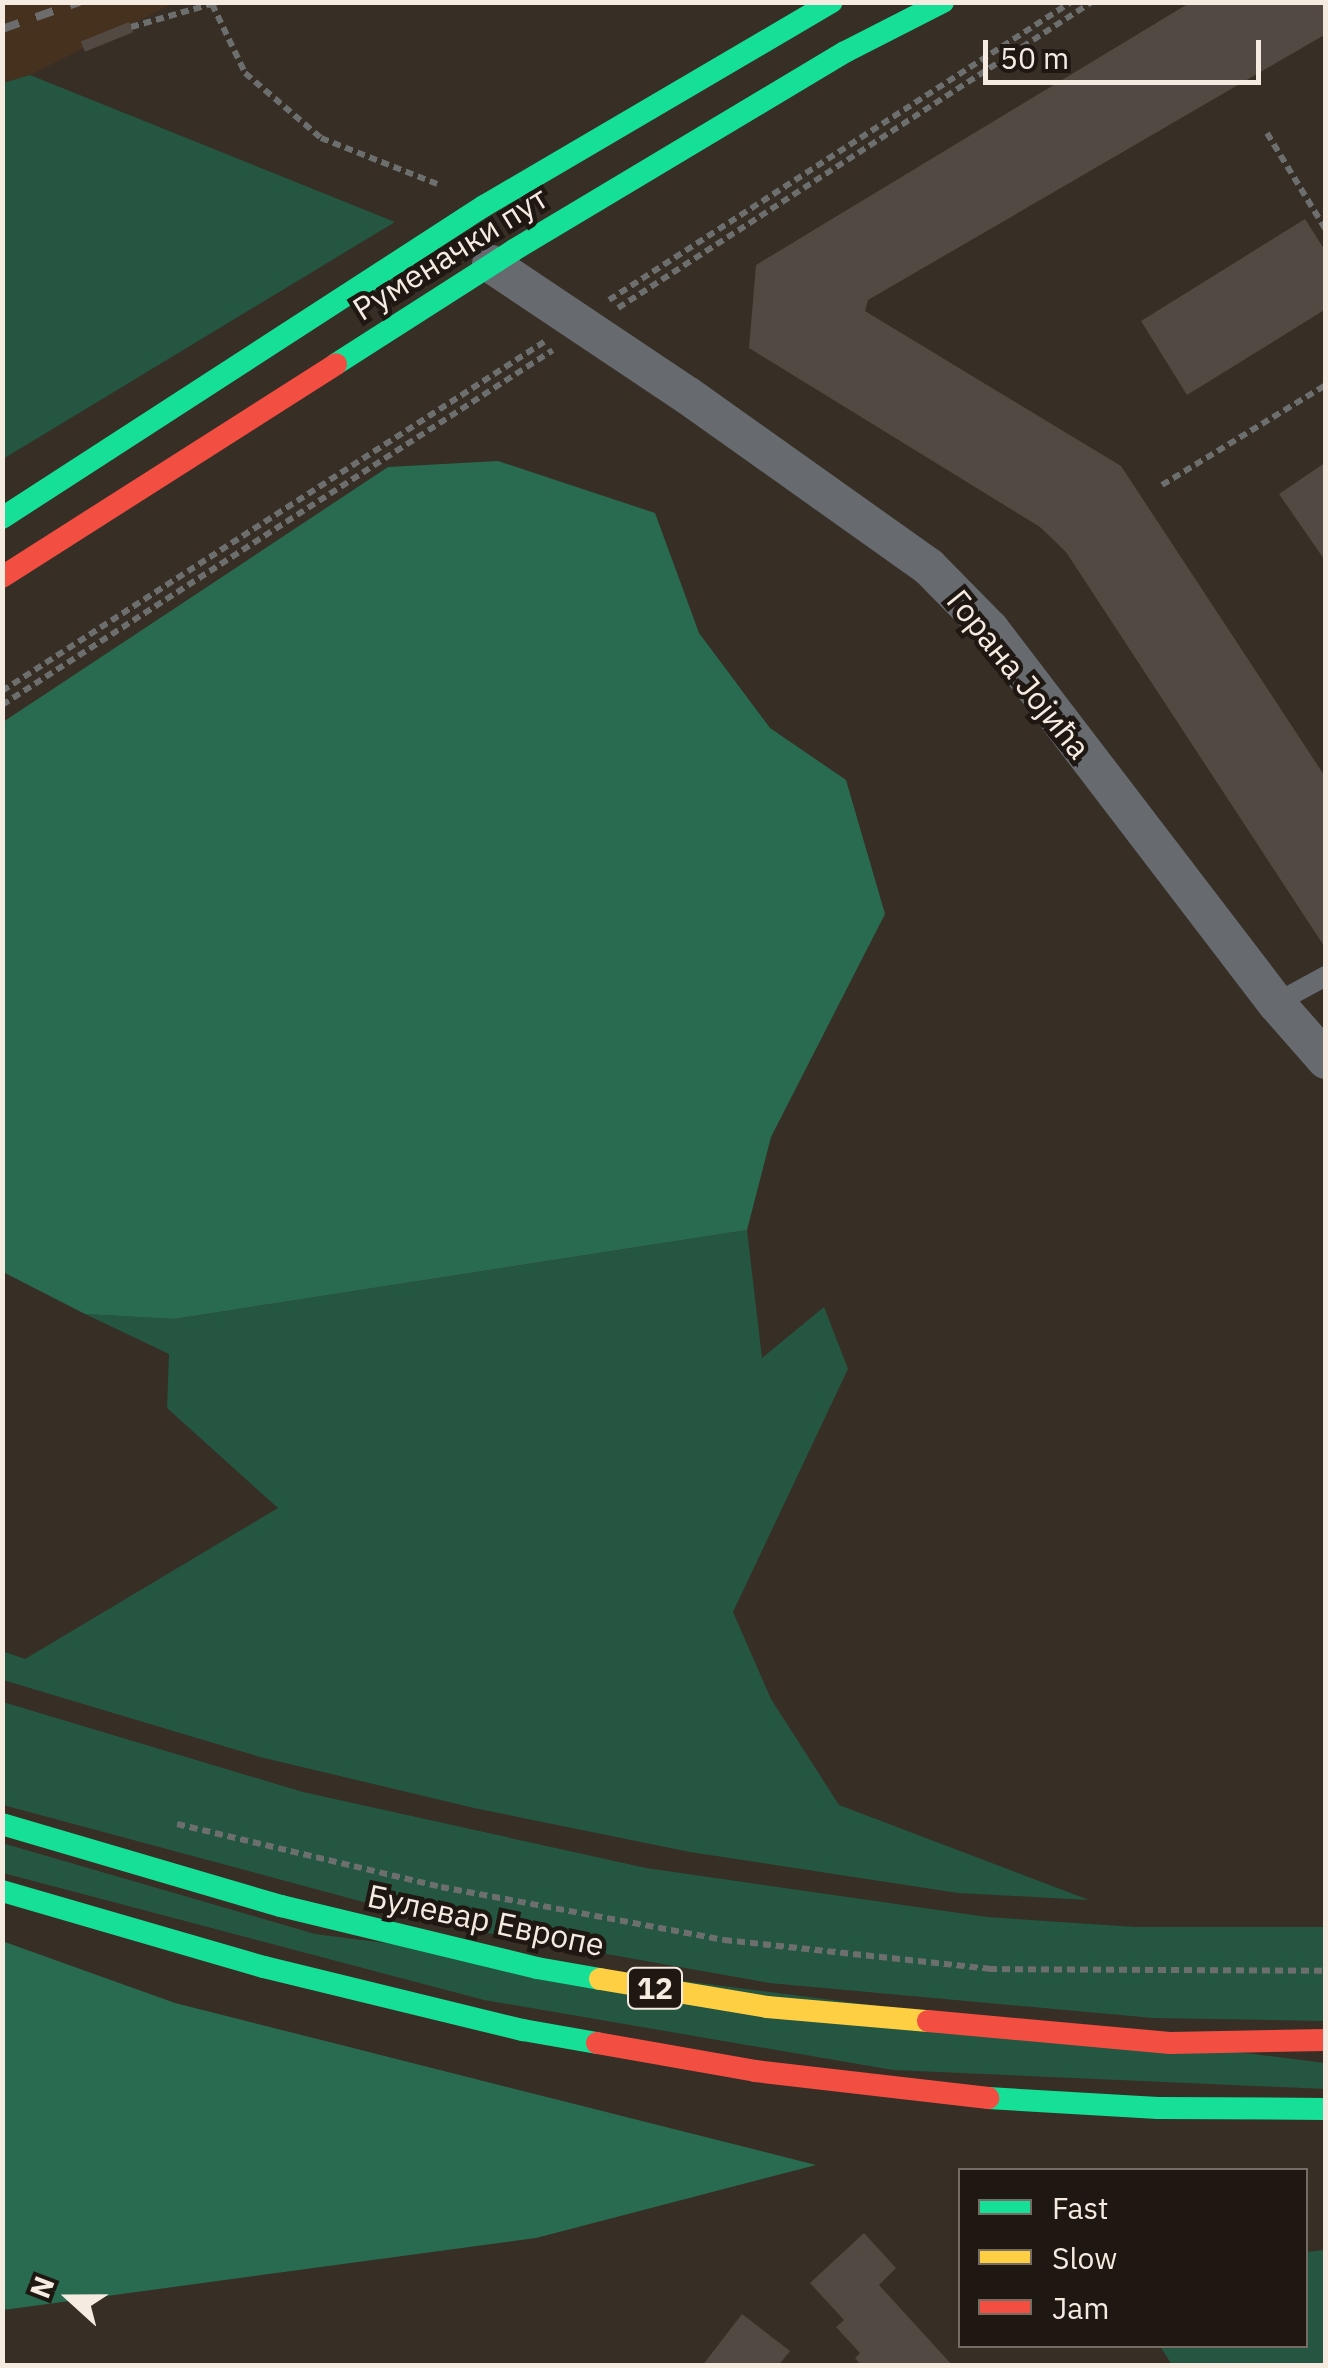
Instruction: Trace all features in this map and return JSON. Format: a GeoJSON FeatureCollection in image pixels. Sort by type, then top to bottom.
{"type":"FeatureCollection","features":[{"type":"Feature","properties":{"kind":"main road","name":"Руменачки пут"},"geometry":{"type":"LineString","coordinates":[[2,518],[484,206],[783,20],[832,2]]}},
{"type":"Feature","properties":{"kind":"main road","name":"Руменачки пут"},"geometry":{"type":"LineString","coordinates":[[2,577],[491,264],[845,52],[943,2]]}},
{"type":"Feature","properties":{"kind":"main road","name":"Булевар Европе"},"geometry":{"type":"LineString","coordinates":[[2,1824],[281,1906],[538,1968],[767,2007],[1170,2043],[1326,2040]]}},
{"type":"Feature","properties":{"kind":"main road","name":"12"},"geometry":{"type":"LineString","coordinates":[[2,1891],[264,1968],[524,2030],[754,2071],[999,2098],[1158,2108],[1326,2110]]}},
{"type":"Feature","properties":{"kind":"street","name":"Горана Јојића"},"geometry":{"type":"LineString","coordinates":[[491,264],[929,568],[990,629],[1276,1002],[1326,1060]]}},
{"type":"Feature","properties":{"kind":"lane"},"geometry":{"type":"LineString","coordinates":[[1276,1002],[1326,976]]}},
{"type":"Feature","properties":{"kind":"path"},"geometry":{"type":"LineString","coordinates":[[2,705],[1071,2]]}},
{"type":"Feature","properties":{"kind":"path"},"geometry":{"type":"LineString","coordinates":[[2,691],[1092,2]]}},
{"type":"Feature","properties":{"kind":"path"},"geometry":{"type":"LineString","coordinates":[[131,27],[215,3],[245,73],[321,138],[400,167],[484,206]]}},
{"type":"Feature","properties":{"kind":"path"},"geometry":{"type":"LineString","coordinates":[[1267,133],[1326,230]]}},
{"type":"Feature","properties":{"kind":"path"},"geometry":{"type":"LineString","coordinates":[[1162,484],[1326,385]]}},
{"type":"Feature","properties":{"kind":"path"},"geometry":{"type":"LineString","coordinates":[[175,1824],[440,1887],[724,1940],[989,1969],[1326,1971]]}},
{"type":"Feature","properties":{"kind":"shaded area"},"geometry":{"type":"Polygon","coordinates":[[[3,3],[174,3],[30,75],[3,83],[3,3]]]}},
{"type":"Feature","properties":{"kind":"green space"},"geometry":{"type":"Polygon","coordinates":[[[30,75],[395,222],[3,459],[3,83],[30,75]]]}},
{"type":"Feature","properties":{"kind":"green space"},"geometry":{"type":"Polygon","coordinates":[[[498,461],[655,513],[699,633],[770,728],[846,780],[885,914],[771,1137],[747,1230],[174,1319],[85,1314],[3,1272],[3,722],[388,467],[498,461]]]}},
{"type":"Feature","properties":{"kind":"green space"},"geometry":{"type":"Polygon","coordinates":[[[747,1230],[762,1358],[824,1307],[848,1369],[733,1612],[771,1699],[839,1805],[1089,1900],[958,1893],[690,1852],[474,1808],[260,1757],[3,1680],[2,1651],[25,1659],[278,1508],[167,1408],[169,1354],[85,1314],[174,1319],[747,1230]]]}},
{"type":"Feature","properties":{"kind":"green space"},"geometry":{"type":"Polygon","coordinates":[[[3,1702],[303,1792],[646,1868],[987,1917],[1135,1927],[1325,1927],[1325,2021],[1153,2018],[769,1983],[460,1928],[3,1805],[3,1702]]]}},
{"type":"Feature","properties":{"kind":"green space"},"geometry":{"type":"Polygon","coordinates":[[[2,1843],[315,1934],[1325,2063],[1325,2089],[893,2070],[484,2000],[3,1873],[2,1843]]]}},
{"type":"Feature","properties":{"kind":"green space"},"geometry":{"type":"Polygon","coordinates":[[[2,1941],[175,2003],[816,2165],[536,2238],[3,2310],[2,1941]]]}},
{"type":"Feature","properties":{"kind":"green space"},"geometry":{"type":"Polygon","coordinates":[[[1325,2250],[1325,2365],[1172,2365],[1161,2348],[1308,2348],[1308,2252],[1325,2250]]]}},
{"type":"Feature","properties":{"kind":"building"},"geometry":{"type":"Polygon","coordinates":[[[1191,2],[1326,2],[1326,34],[868,300],[865,311],[1121,466],[1326,778],[1326,949],[1066,552],[1040,527],[749,348],[756,265],[1191,2]]]}},
{"type":"Feature","properties":{"kind":"building"},"geometry":{"type":"Polygon","coordinates":[[[129,22],[133,32],[85,52],[81,41],[129,22]]]}},
{"type":"Feature","properties":{"kind":"building"},"geometry":{"type":"Polygon","coordinates":[[[1305,219],[1326,252],[1326,309],[1187,395],[1141,321],[1305,219]]]}},
{"type":"Feature","properties":{"kind":"building"},"geometry":{"type":"Polygon","coordinates":[[[1326,462],[1326,562],[1279,494],[1326,462]]]}},
{"type":"Feature","properties":{"kind":"building"},"geometry":{"type":"Polygon","coordinates":[[[864,2233],[896,2268],[879,2285],[953,2366],[862,2366],[855,2358],[860,2353],[836,2327],[844,2320],[810,2283],[864,2233]]]}},
{"type":"Feature","properties":{"kind":"building"},"geometry":{"type":"Polygon","coordinates":[[[742,2314],[790,2351],[778,2366],[702,2366],[742,2314]]]}},
{"type":"Feature","properties":{"kind":"railway"},"geometry":{"type":"LineString","coordinates":[[2,29],[79,2]]}},
{"type":"Feature","properties":{"kind":"traffic: fast"},"geometry":{"type":"LineString","coordinates":[[2,518],[484,206],[832,2]]}},
{"type":"Feature","properties":{"kind":"traffic: fast"},"geometry":{"type":"LineString","coordinates":[[336,364],[514,250],[845,52],[943,2]]}},
{"type":"Feature","properties":{"kind":"traffic: fast"},"geometry":{"type":"LineString","coordinates":[[2,1824],[281,1906],[537,1968],[600,1979]]}},
{"type":"Feature","properties":{"kind":"traffic: fast"},"geometry":{"type":"LineString","coordinates":[[2,1891],[264,1967],[523,2030],[597,2043]]}},
{"type":"Feature","properties":{"kind":"traffic: fast"},"geometry":{"type":"LineString","coordinates":[[988,2098],[1158,2108],[1326,2109]]}},
{"type":"Feature","properties":{"kind":"traffic: slow"},"geometry":{"type":"LineString","coordinates":[[600,1979],[767,2007],[928,2021]]}},
{"type":"Feature","properties":{"kind":"traffic: jam"},"geometry":{"type":"LineString","coordinates":[[2,577],[336,364]]}},
{"type":"Feature","properties":{"kind":"traffic: jam"},"geometry":{"type":"LineString","coordinates":[[928,2021],[1170,2043],[1326,2040]]}},
{"type":"Feature","properties":{"kind":"traffic: jam"},"geometry":{"type":"LineString","coordinates":[[597,2043],[755,2071],[988,2098]]}}]}
